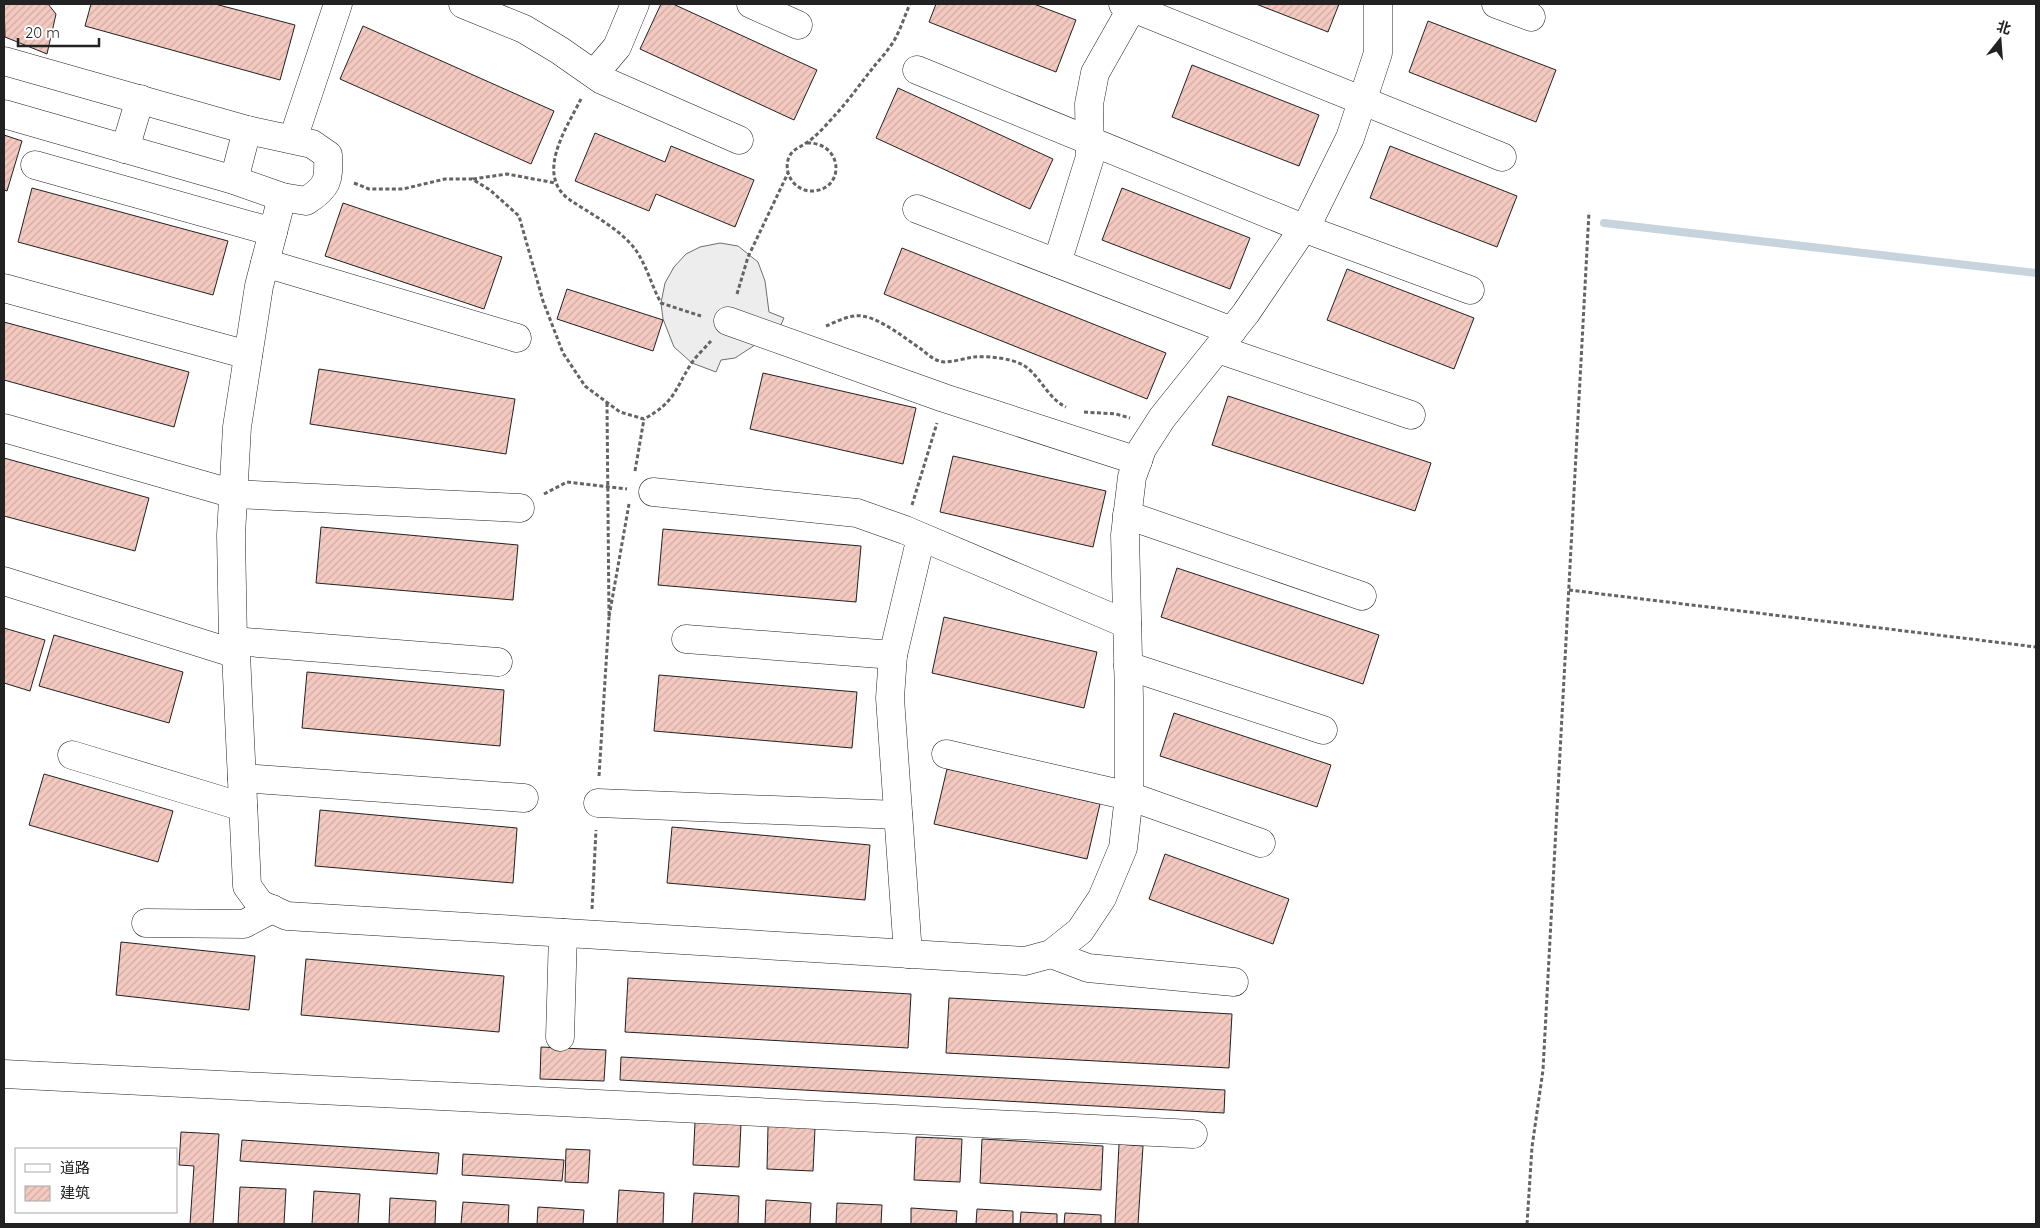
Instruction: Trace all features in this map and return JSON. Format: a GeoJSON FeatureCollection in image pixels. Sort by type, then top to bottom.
{"type":"FeatureCollection","features":[{"type":"Feature","properties":{"kind":"street"},"geometry":{"type":"LineString","coordinates":[[293,139],[338,4]]}},
{"type":"Feature","properties":{"kind":"street"},"geometry":{"type":"LineString","coordinates":[[463,4],[524,29],[602,80],[739,140]]}},
{"type":"Feature","properties":{"kind":"street"},"geometry":{"type":"LineString","coordinates":[[594,74],[617,47],[635,4]]}},
{"type":"Feature","properties":{"kind":"street"},"geometry":{"type":"LineString","coordinates":[[751,4],[798,25]]}},
{"type":"Feature","properties":{"kind":"street"},"geometry":{"type":"LineString","coordinates":[[282,197],[259,286],[237,427],[231,535],[247,886],[260,904],[287,916],[1024,961],[1051,954],[1080,931],[1102,898],[1123,848],[1129,796],[1125,535],[1132,477],[1142,449],[1156,428],[1225,340],[1311,217],[1350,138],[1378,53],[1378,4]]}},
{"type":"Feature","properties":{"kind":"street"},"geometry":{"type":"LineString","coordinates":[[1496,4],[1531,17]]}},
{"type":"Feature","properties":{"kind":"street"},"geometry":{"type":"LineString","coordinates":[[1057,263],[1090,157],[1089,104],[1095,73],[1130,5],[1362,102],[1502,157]]}},
{"type":"Feature","properties":{"kind":"street"},"geometry":{"type":"LineString","coordinates":[[4,61],[248,130],[312,144],[328,155],[328,173],[322,191],[306,201],[282,197],[234,180],[4,114]]}},
{"type":"Feature","properties":{"kind":"street"},"geometry":{"type":"LineString","coordinates":[[916,70],[1303,228],[1470,290]]}},
{"type":"Feature","properties":{"kind":"street"},"geometry":{"type":"LineString","coordinates":[[125,148],[140,99]]}},
{"type":"Feature","properties":{"kind":"street"},"geometry":{"type":"LineString","coordinates":[[234,180],[248,130]]}},
{"type":"Feature","properties":{"kind":"street"},"geometry":{"type":"LineString","coordinates":[[35,165],[273,232]]}},
{"type":"Feature","properties":{"kind":"street"},"geometry":{"type":"LineString","coordinates":[[917,209],[1057,263],[1225,340],[1411,415]]}},
{"type":"Feature","properties":{"kind":"street"},"geometry":{"type":"LineString","coordinates":[[265,263],[517,338]]}},
{"type":"Feature","properties":{"kind":"street"},"geometry":{"type":"LineString","coordinates":[[4,288],[248,355]]}},
{"type":"Feature","properties":{"kind":"street"},"geometry":{"type":"LineString","coordinates":[[728,321],[944,398],[1138,461]]}},
{"type":"Feature","properties":{"kind":"street"},"geometry":{"type":"LineString","coordinates":[[4,428],[234,494],[520,508]]}},
{"type":"Feature","properties":{"kind":"street"},"geometry":{"type":"LineString","coordinates":[[642,491],[858,513],[913,534],[1127,624]]}},
{"type":"Feature","properties":{"kind":"street"},"geometry":{"type":"LineString","coordinates":[[1127,515],[1362,596]]}},
{"type":"Feature","properties":{"kind":"street"},"geometry":{"type":"LineString","coordinates":[[908,954],[890,698],[893,655],[913,534]]}},
{"type":"Feature","properties":{"kind":"street"},"geometry":{"type":"LineString","coordinates":[[4,581],[235,648],[498,662]]}},
{"type":"Feature","properties":{"kind":"street"},"geometry":{"type":"LineString","coordinates":[[686,639],[893,655]]}},
{"type":"Feature","properties":{"kind":"street"},"geometry":{"type":"LineString","coordinates":[[1128,666],[1323,730]]}},
{"type":"Feature","properties":{"kind":"street"},"geometry":{"type":"LineString","coordinates":[[946,754],[1129,796],[1261,843]]}},
{"type":"Feature","properties":{"kind":"street"},"geometry":{"type":"LineString","coordinates":[[72,755],[243,807]]}},
{"type":"Feature","properties":{"kind":"street"},"geometry":{"type":"LineString","coordinates":[[242,778],[524,798]]}},
{"type":"Feature","properties":{"kind":"street"},"geometry":{"type":"LineString","coordinates":[[598,803],[898,815]]}},
{"type":"Feature","properties":{"kind":"street"},"geometry":{"type":"LineString","coordinates":[[146,922],[244,924],[272,909]]}},
{"type":"Feature","properties":{"kind":"street"},"geometry":{"type":"LineString","coordinates":[[560,1037],[563,933]]}},
{"type":"Feature","properties":{"kind":"street"},"geometry":{"type":"LineString","coordinates":[[1051,954],[1088,968],[1234,982]]}},
{"type":"Feature","properties":{"kind":"street"},"geometry":{"type":"LineString","coordinates":[[4,1074],[1193,1134]]}},
{"type":"Feature","properties":{"kind":"path"},"geometry":{"type":"LineString","coordinates":[[472,179],[490,190],[519,216],[542,301],[563,352],[585,386],[620,412],[644,419],[660,411],[672,398],[692,363],[728,321],[748,257],[788,173],[789,158],[799,146],[807,143],[837,114],[895,40],[910,4]]}},
{"type":"Feature","properties":{"kind":"path"},"geometry":{"type":"LineString","coordinates":[[594,74],[562,136],[553,165],[555,182],[568,198],[629,241],[642,258],[651,284],[661,303],[700,316],[728,321]]}},
{"type":"Feature","properties":{"kind":"path"},"geometry":{"type":"LineString","coordinates":[[788,173],[791,180],[804,190],[820,190],[833,180],[836,165],[829,150],[822,145],[807,143]]}},
{"type":"Feature","properties":{"kind":"path"},"geometry":{"type":"LineString","coordinates":[[328,173],[369,189],[403,189],[445,179],[472,179],[506,174],[555,182]]}},
{"type":"Feature","properties":{"kind":"path"},"geometry":{"type":"LineString","coordinates":[[1527,1224],[1532,1147],[1542,1079],[1589,212]]}},
{"type":"Feature","properties":{"kind":"path"},"geometry":{"type":"LineString","coordinates":[[822,327],[850,317],[862,316],[877,321],[934,359],[944,362],[974,357],[992,358],[1021,364],[1031,371],[1055,399],[1070,408]]}},
{"type":"Feature","properties":{"kind":"path"},"geometry":{"type":"LineString","coordinates":[[913,534],[944,398]]}},
{"type":"Feature","properties":{"kind":"path"},"geometry":{"type":"LineString","coordinates":[[608,403],[609,617],[642,491],[644,419]]}},
{"type":"Feature","properties":{"kind":"path"},"geometry":{"type":"LineString","coordinates":[[1078,412],[1116,414],[1156,428]]}},
{"type":"Feature","properties":{"kind":"path"},"geometry":{"type":"LineString","coordinates":[[520,508],[567,482],[642,491]]}},
{"type":"Feature","properties":{"kind":"path"},"geometry":{"type":"LineString","coordinates":[[1568,590],[2036,647]]}},
{"type":"Feature","properties":{"kind":"shaded area"},"geometry":{"type":"Polygon","coordinates":[[[720,243],[738,246],[758,262],[765,281],[769,312],[784,318],[771,347],[758,343],[735,358],[721,360],[716,372],[692,363],[674,347],[663,319],[661,303],[665,283],[674,267],[686,254],[700,247],[720,243]]]}},
{"type":"Feature","properties":{"kind":"building"},"geometry":{"type":"Polygon","coordinates":[[[4,4],[48,4],[56,14],[47,54],[5,37],[4,4]]]}},
{"type":"Feature","properties":{"kind":"building"},"geometry":{"type":"Polygon","coordinates":[[[91,4],[215,4],[295,25],[280,80],[85,26],[91,4]]]}},
{"type":"Feature","properties":{"kind":"building"},"geometry":{"type":"Polygon","coordinates":[[[661,4],[673,4],[817,70],[794,120],[640,49],[661,4]]]}},
{"type":"Feature","properties":{"kind":"building"},"geometry":{"type":"Polygon","coordinates":[[[936,4],[1034,4],[1076,20],[1056,72],[929,22],[936,4]]]}},
{"type":"Feature","properties":{"kind":"building"},"geometry":{"type":"Polygon","coordinates":[[[1256,4],[1339,4],[1328,32],[1256,4]]]}},
{"type":"Feature","properties":{"kind":"building"},"geometry":{"type":"Polygon","coordinates":[[[1428,21],[1556,70],[1536,122],[1409,72],[1428,21]]]}},
{"type":"Feature","properties":{"kind":"building"},"geometry":{"type":"Polygon","coordinates":[[[363,26],[554,111],[531,164],[340,79],[363,26]]]}},
{"type":"Feature","properties":{"kind":"building"},"geometry":{"type":"Polygon","coordinates":[[[1192,65],[1319,115],[1299,166],[1172,117],[1192,65]]]}},
{"type":"Feature","properties":{"kind":"building"},"geometry":{"type":"Polygon","coordinates":[[[898,88],[1053,159],[1030,209],[876,138],[898,88]]]}},
{"type":"Feature","properties":{"kind":"building"},"geometry":{"type":"Polygon","coordinates":[[[595,133],[665,162],[671,146],[754,180],[735,227],[656,194],[649,211],[575,181],[595,133]]]}},
{"type":"Feature","properties":{"kind":"building"},"geometry":{"type":"Polygon","coordinates":[[[4,135],[22,141],[7,191],[4,190],[4,135]]]}},
{"type":"Feature","properties":{"kind":"building"},"geometry":{"type":"Polygon","coordinates":[[[1390,146],[1517,196],[1497,247],[1370,198],[1390,146]]]}},
{"type":"Feature","properties":{"kind":"building"},"geometry":{"type":"Polygon","coordinates":[[[32,188],[228,241],[213,295],[18,242],[32,188]]]}},
{"type":"Feature","properties":{"kind":"building"},"geometry":{"type":"Polygon","coordinates":[[[1122,188],[1250,238],[1230,289],[1102,240],[1122,188]]]}},
{"type":"Feature","properties":{"kind":"building"},"geometry":{"type":"Polygon","coordinates":[[[343,203],[502,257],[484,309],[325,256],[343,203]]]}},
{"type":"Feature","properties":{"kind":"building"},"geometry":{"type":"Polygon","coordinates":[[[902,248],[1166,353],[1147,399],[884,294],[902,248]]]}},
{"type":"Feature","properties":{"kind":"building"},"geometry":{"type":"Polygon","coordinates":[[[1347,269],[1474,318],[1454,369],[1327,320],[1347,269]]]}},
{"type":"Feature","properties":{"kind":"building"},"geometry":{"type":"Polygon","coordinates":[[[567,289],[663,320],[653,351],[557,319],[567,289]]]}},
{"type":"Feature","properties":{"kind":"building"},"geometry":{"type":"Polygon","coordinates":[[[4,322],[189,372],[174,427],[4,380],[4,322]]]}},
{"type":"Feature","properties":{"kind":"building"},"geometry":{"type":"Polygon","coordinates":[[[319,369],[515,399],[506,454],[310,424],[319,369]]]}},
{"type":"Feature","properties":{"kind":"building"},"geometry":{"type":"Polygon","coordinates":[[[763,373],[916,408],[903,464],[750,429],[763,373]]]}},
{"type":"Feature","properties":{"kind":"building"},"geometry":{"type":"Polygon","coordinates":[[[1228,396],[1431,463],[1415,511],[1212,445],[1228,396]]]}},
{"type":"Feature","properties":{"kind":"building"},"geometry":{"type":"Polygon","coordinates":[[[953,456],[1106,491],[1093,547],[940,512],[953,456]]]}},
{"type":"Feature","properties":{"kind":"building"},"geometry":{"type":"Polygon","coordinates":[[[4,458],[149,498],[135,551],[4,516],[4,458]]]}},
{"type":"Feature","properties":{"kind":"building"},"geometry":{"type":"Polygon","coordinates":[[[321,527],[518,545],[513,600],[316,583],[321,527]]]}},
{"type":"Feature","properties":{"kind":"building"},"geometry":{"type":"Polygon","coordinates":[[[663,529],[861,546],[856,602],[658,585],[663,529]]]}},
{"type":"Feature","properties":{"kind":"building"},"geometry":{"type":"Polygon","coordinates":[[[1177,568],[1379,635],[1363,684],[1161,617],[1177,568]]]}},
{"type":"Feature","properties":{"kind":"building"},"geometry":{"type":"Polygon","coordinates":[[[944,617],[1097,652],[1084,708],[932,673],[944,617]]]}},
{"type":"Feature","properties":{"kind":"building"},"geometry":{"type":"Polygon","coordinates":[[[4,628],[45,640],[30,691],[4,683],[4,628]]]}},
{"type":"Feature","properties":{"kind":"building"},"geometry":{"type":"Polygon","coordinates":[[[54,635],[183,672],[169,723],[39,686],[54,635]]]}},
{"type":"Feature","properties":{"kind":"building"},"geometry":{"type":"Polygon","coordinates":[[[307,672],[504,690],[500,746],[302,728],[307,672]]]}},
{"type":"Feature","properties":{"kind":"building"},"geometry":{"type":"Polygon","coordinates":[[[659,675],[857,692],[852,748],[654,731],[659,675]]]}},
{"type":"Feature","properties":{"kind":"building"},"geometry":{"type":"Polygon","coordinates":[[[1174,713],[1331,765],[1317,807],[1160,756],[1174,713]]]}},
{"type":"Feature","properties":{"kind":"building"},"geometry":{"type":"Polygon","coordinates":[[[947,769],[1100,804],[1087,859],[934,824],[947,769]]]}},
{"type":"Feature","properties":{"kind":"building"},"geometry":{"type":"Polygon","coordinates":[[[44,774],[173,811],[158,862],[29,825],[44,774]]]}},
{"type":"Feature","properties":{"kind":"building"},"geometry":{"type":"Polygon","coordinates":[[[320,810],[517,828],[513,883],[315,866],[320,810]]]}},
{"type":"Feature","properties":{"kind":"building"},"geometry":{"type":"Polygon","coordinates":[[[672,827],[870,845],[865,900],[667,883],[672,827]]]}},
{"type":"Feature","properties":{"kind":"building"},"geometry":{"type":"Polygon","coordinates":[[[1165,854],[1289,899],[1273,944],[1149,899],[1165,854]]]}},
{"type":"Feature","properties":{"kind":"building"},"geometry":{"type":"Polygon","coordinates":[[[121,942],[255,956],[249,1010],[116,995],[121,942]]]}},
{"type":"Feature","properties":{"kind":"building"},"geometry":{"type":"Polygon","coordinates":[[[306,959],[504,976],[499,1032],[301,1015],[306,959]]]}},
{"type":"Feature","properties":{"kind":"building"},"geometry":{"type":"Polygon","coordinates":[[[628,978],[911,994],[908,1048],[625,1032],[628,978]]]}},
{"type":"Feature","properties":{"kind":"building"},"geometry":{"type":"Polygon","coordinates":[[[949,998],[1232,1014],[1229,1068],[946,1053],[949,998]]]}},
{"type":"Feature","properties":{"kind":"building"},"geometry":{"type":"Polygon","coordinates":[[[541,1047],[606,1050],[604,1081],[540,1079],[541,1047]]]}},
{"type":"Feature","properties":{"kind":"building"},"geometry":{"type":"Polygon","coordinates":[[[621,1057],[1225,1090],[1224,1113],[620,1080],[621,1057]]]}},
{"type":"Feature","properties":{"kind":"building"},"geometry":{"type":"Polygon","coordinates":[[[695,1122],[741,1124],[739,1167],[693,1165],[695,1122]]]}},
{"type":"Feature","properties":{"kind":"building"},"geometry":{"type":"Polygon","coordinates":[[[768,1126],[815,1128],[813,1171],[767,1169],[768,1126]]]}},
{"type":"Feature","properties":{"kind":"building"},"geometry":{"type":"Polygon","coordinates":[[[181,1132],[219,1134],[213,1224],[190,1224],[194,1166],[179,1165],[181,1132]]]}},
{"type":"Feature","properties":{"kind":"building"},"geometry":{"type":"Polygon","coordinates":[[[916,1137],[962,1139],[960,1182],[914,1180],[916,1137]]]}},
{"type":"Feature","properties":{"kind":"building"},"geometry":{"type":"Polygon","coordinates":[[[982,1139],[1103,1146],[1101,1190],[980,1183],[982,1139]]]}},
{"type":"Feature","properties":{"kind":"building"},"geometry":{"type":"Polygon","coordinates":[[[242,1140],[439,1153],[437,1174],[240,1161],[242,1140]]]}},
{"type":"Feature","properties":{"kind":"building"},"geometry":{"type":"Polygon","coordinates":[[[1119,1144],[1143,1146],[1138,1224],[1115,1224],[1119,1144]]]}},
{"type":"Feature","properties":{"kind":"building"},"geometry":{"type":"Polygon","coordinates":[[[566,1149],[590,1150],[588,1183],[565,1182],[566,1149]]]}},
{"type":"Feature","properties":{"kind":"building"},"geometry":{"type":"Polygon","coordinates":[[[463,1154],[564,1160],[562,1181],[462,1175],[463,1154]]]}},
{"type":"Feature","properties":{"kind":"building"},"geometry":{"type":"Polygon","coordinates":[[[240,1187],[286,1189],[284,1224],[238,1224],[240,1187]]]}},
{"type":"Feature","properties":{"kind":"building"},"geometry":{"type":"Polygon","coordinates":[[[619,1190],[664,1193],[663,1224],[617,1224],[619,1190]]]}},
{"type":"Feature","properties":{"kind":"building"},"geometry":{"type":"Polygon","coordinates":[[[314,1191],[360,1194],[358,1224],[312,1224],[314,1191]]]}},
{"type":"Feature","properties":{"kind":"building"},"geometry":{"type":"Polygon","coordinates":[[[694,1193],[739,1196],[738,1224],[692,1224],[694,1193]]]}},
{"type":"Feature","properties":{"kind":"building"},"geometry":{"type":"Polygon","coordinates":[[[390,1198],[436,1201],[435,1224],[389,1224],[390,1198]]]}},
{"type":"Feature","properties":{"kind":"building"},"geometry":{"type":"Polygon","coordinates":[[[766,1200],[811,1203],[810,1224],[765,1224],[766,1200]]]}},
{"type":"Feature","properties":{"kind":"building"},"geometry":{"type":"Polygon","coordinates":[[[463,1202],[509,1205],[508,1224],[461,1224],[463,1202]]]}},
{"type":"Feature","properties":{"kind":"building"},"geometry":{"type":"Polygon","coordinates":[[[837,1203],[882,1205],[881,1224],[836,1224],[837,1203]]]}},
{"type":"Feature","properties":{"kind":"building"},"geometry":{"type":"Polygon","coordinates":[[[538,1207],[584,1210],[583,1224],[537,1224],[538,1207]]]}},
{"type":"Feature","properties":{"kind":"building"},"geometry":{"type":"Polygon","coordinates":[[[911,1208],[957,1211],[956,1224],[911,1224],[911,1208]]]}},
{"type":"Feature","properties":{"kind":"building"},"geometry":{"type":"Polygon","coordinates":[[[977,1209],[1013,1211],[1013,1224],[976,1224],[977,1209]]]}},
{"type":"Feature","properties":{"kind":"building"},"geometry":{"type":"Polygon","coordinates":[[[1021,1212],[1057,1214],[1057,1224],[1020,1224],[1021,1212]]]}},
{"type":"Feature","properties":{"kind":"building"},"geometry":{"type":"Polygon","coordinates":[[[1065,1213],[1101,1215],[1101,1224],[1064,1224],[1065,1213]]]}},
{"type":"Feature","properties":{"kind":"waterway"},"geometry":{"type":"LineString","coordinates":[[1604,223],[2036,273]]}}]}
